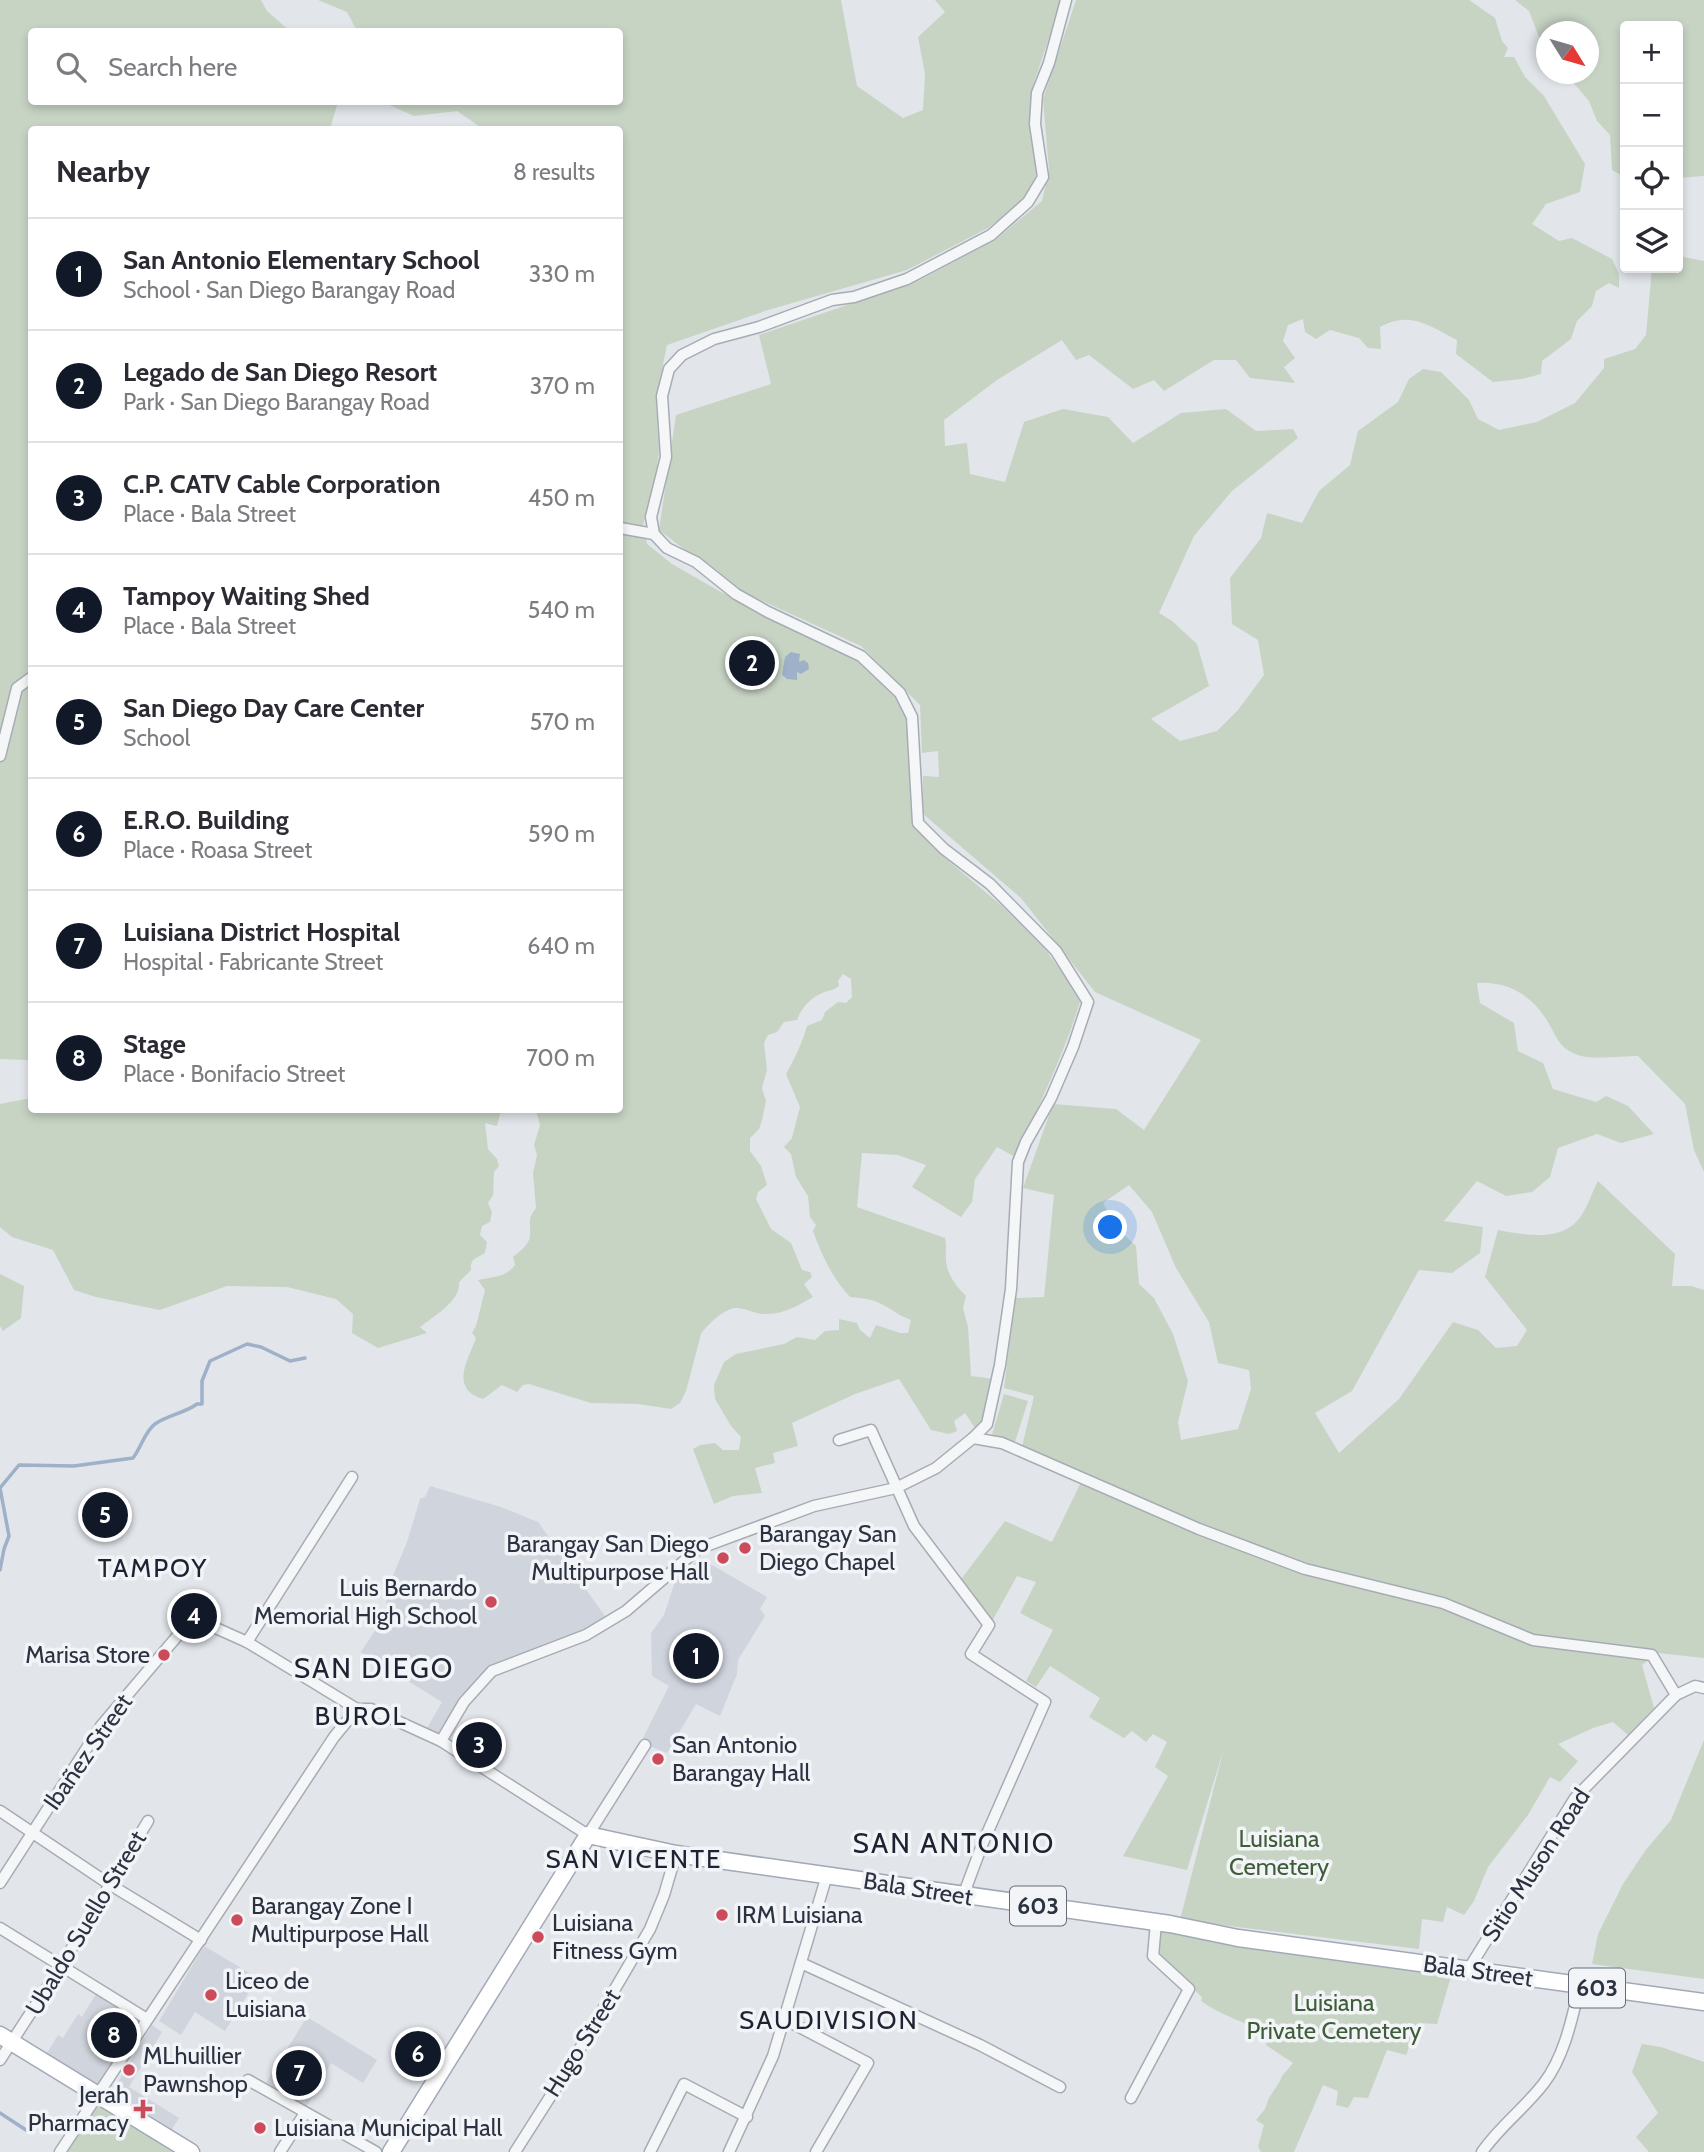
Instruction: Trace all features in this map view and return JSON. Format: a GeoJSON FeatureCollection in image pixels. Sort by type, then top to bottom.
{"type":"FeatureCollection","features":[{"type":"Feature","properties":{"kind":"main road","name":"Bala Street"},"geometry":{"type":"LineString","coordinates":[[588,1835],[676,1854],[1156,1923],[1238,1938],[1704,2002]]}},
{"type":"Feature","properties":{"kind":"main road"},"geometry":{"type":"LineString","coordinates":[[391,2152],[588,1835]]}},
{"type":"Feature","properties":{"kind":"main road"},"geometry":{"type":"LineString","coordinates":[[6,2039],[191,2152]]}},
{"type":"Feature","properties":{"kind":"street"},"geometry":{"type":"LineString","coordinates":[[441,1741],[464,1702],[492,1671],[586,1635],[626,1611],[698,1549],[814,1506],[896,1488],[936,1468],[987,1424],[1000,1365],[1011,1289],[1018,1162],[1026,1142],[1052,1098],[1088,1002],[1056,951],[990,884],[943,849],[918,823],[912,717],[900,693],[861,656],[768,612],[736,594],[696,562],[667,548],[654,534],[651,517],[666,457],[662,396],[669,369],[682,355],[713,339],[907,279],[991,235],[1028,202],[1043,177],[1035,124],[1037,93],[1049,63],[1066,0]]}},
{"type":"Feature","properties":{"kind":"street"},"geometry":{"type":"LineString","coordinates":[[623,528],[654,534]]}},
{"type":"Feature","properties":{"kind":"street"},"geometry":{"type":"LineString","coordinates":[[0,756],[17,688],[28,680]]}},
{"type":"Feature","properties":{"kind":"street"},"geometry":{"type":"LineString","coordinates":[[839,1440],[871,1430],[914,1527],[989,1625],[971,1654],[1045,1702],[982,1845],[963,1896]]}},
{"type":"Feature","properties":{"kind":"street"},"geometry":{"type":"LineString","coordinates":[[973,1438],[1002,1443],[1199,1529],[1305,1569],[1443,1603],[1534,1640],[1651,1655],[1676,1695],[1695,1686],[1704,1688]]}},
{"type":"Feature","properties":{"kind":"street"},"geometry":{"type":"LineString","coordinates":[[247,1642],[352,1478]]}},
{"type":"Feature","properties":{"kind":"street","name":"Bala Street"},"geometry":{"type":"LineString","coordinates":[[185,1627],[198,1623],[209,1625],[247,1642],[357,1709],[371,1709],[441,1741],[588,1835]]}},
{"type":"Feature","properties":{"kind":"street","name":"Ibañez Street"},"geometry":{"type":"LineString","coordinates":[[0,1883],[101,1726],[185,1627]]}},
{"type":"Feature","properties":{"kind":"street","name":"Sitio Muson Road"},"geometry":{"type":"LineString","coordinates":[[1468,1970],[1575,1798],[1676,1695]]}},
{"type":"Feature","properties":{"kind":"street"},"geometry":{"type":"LineString","coordinates":[[60,2152],[334,1737],[357,1709]]}},
{"type":"Feature","properties":{"kind":"street"},"geometry":{"type":"LineString","coordinates":[[588,1835],[645,1745]]}},
{"type":"Feature","properties":{"kind":"street"},"geometry":{"type":"LineString","coordinates":[[0,1811],[109,1884],[201,1940]]}},
{"type":"Feature","properties":{"kind":"street","name":"Ubaldo Suello Street"},"geometry":{"type":"LineString","coordinates":[[0,2060],[6,2039],[61,1966],[148,1821]]}},
{"type":"Feature","properties":{"kind":"street","name":"Hugo Street"},"geometry":{"type":"LineString","coordinates":[[514,2152],[571,2064],[644,1940],[664,1895],[676,1854]]}},
{"type":"Feature","properties":{"kind":"street"},"geometry":{"type":"LineString","coordinates":[[729,2152],[773,2056],[827,1875]]}},
{"type":"Feature","properties":{"kind":"street"},"geometry":{"type":"LineString","coordinates":[[1131,2098],[1189,1989],[1153,1956],[1156,1923]]}},
{"type":"Feature","properties":{"kind":"street"},"geometry":{"type":"LineString","coordinates":[[0,1928],[147,2019]]}},
{"type":"Feature","properties":{"kind":"street"},"geometry":{"type":"LineString","coordinates":[[801,1963],[980,2045],[1060,2087]]}},
{"type":"Feature","properties":{"kind":"street"},"geometry":{"type":"LineString","coordinates":[[1482,2152],[1494,2135],[1530,2099],[1555,2066],[1571,2022],[1580,1985]]}},
{"type":"Feature","properties":{"kind":"street"},"geometry":{"type":"LineString","coordinates":[[784,2019],[868,2063],[816,2152]]}},
{"type":"Feature","properties":{"kind":"street"},"geometry":{"type":"LineString","coordinates":[[248,2080],[376,2152]]}},
{"type":"Feature","properties":{"kind":"street"},"geometry":{"type":"LineString","coordinates":[[650,2152],[684,2084],[747,2117]]}},
{"type":"Feature","properties":{"kind":"street"},"geometry":{"type":"LineString","coordinates":[[279,2152],[305,2113]]}},
{"type":"Feature","properties":{"kind":"shaded area","name":"Luis Bernardo Memorial High School"},"geometry":{"type":"Polygon","coordinates":[[[430,1486],[501,1507],[538,1522],[607,1619],[577,1637],[491,1667],[441,1738],[427,1728],[442,1702],[361,1652],[386,1614],[387,1590],[407,1542],[420,1499],[425,1497],[430,1486]]]}},
{"type":"Feature","properties":{"kind":"shaded area"},"geometry":{"type":"Polygon","coordinates":[[[700,1558],[767,1597],[760,1609],[765,1616],[738,1660],[737,1674],[720,1716],[696,1704],[667,1753],[642,1740],[669,1686],[652,1676],[651,1633],[664,1615],[675,1582],[700,1558]]]}},
{"type":"Feature","properties":{"kind":"shaded area","name":"Liceo de Luisiana"},"geometry":{"type":"Polygon","coordinates":[[[204,1946],[258,1978],[225,2031],[195,2012],[181,2035],[159,2021],[204,1946]]]}},
{"type":"Feature","properties":{"kind":"shaded area"},"geometry":{"type":"Polygon","coordinates":[[[97,1992],[141,2019],[97,2090],[44,2058],[58,2035],[63,2038],[78,2014],[82,2017],[97,1992]]]}},
{"type":"Feature","properties":{"kind":"shaded area"},"geometry":{"type":"Polygon","coordinates":[[[307,2017],[377,2060],[363,2083],[331,2063],[305,2109],[264,2086],[307,2017]]]}},
{"type":"Feature","properties":{"kind":"shaded area"},"geometry":{"type":"Polygon","coordinates":[[[152,2025],[162,2032],[129,2087],[179,2118],[172,2129],[112,2092],[152,2025]]]}},
{"type":"Feature","properties":{"kind":"green space"},"geometry":{"type":"Polygon","coordinates":[[[0,0],[261,0],[267,11],[287,28],[28,28],[28,105],[337,105],[331,126],[28,126],[28,1059],[0,1059],[0,0]]]}},
{"type":"Feature","properties":{"kind":"green space"},"geometry":{"type":"Polygon","coordinates":[[[318,0],[841,0],[857,86],[903,118],[923,110],[925,74],[918,37],[945,12],[935,0],[1062,0],[1032,88],[1032,129],[1038,166],[1034,183],[1022,203],[988,228],[907,270],[768,310],[667,345],[656,399],[659,453],[654,487],[643,525],[647,544],[672,564],[719,591],[827,644],[868,668],[890,689],[908,722],[916,826],[945,858],[1002,906],[1045,949],[1081,998],[1059,1059],[1017,1158],[997,1147],[975,1179],[972,1202],[961,1217],[912,1187],[926,1165],[898,1155],[862,1153],[857,1207],[945,1238],[948,1271],[966,1296],[963,1308],[968,1327],[971,1376],[994,1379],[986,1421],[977,1431],[965,1413],[954,1421],[957,1431],[949,1434],[931,1430],[899,1379],[855,1394],[792,1423],[798,1446],[773,1453],[775,1463],[755,1468],[762,1493],[733,1496],[714,1504],[693,1449],[715,1443],[723,1450],[739,1450],[741,1437],[715,1399],[714,1385],[724,1362],[736,1354],[784,1344],[797,1337],[815,1340],[825,1331],[839,1330],[839,1319],[857,1323],[860,1330],[870,1338],[876,1325],[908,1333],[911,1320],[877,1302],[850,1297],[838,1282],[816,1240],[813,1231],[816,1225],[810,1217],[808,1196],[796,1177],[791,1154],[784,1147],[792,1138],[800,1107],[786,1074],[807,1026],[822,1020],[825,1012],[838,1002],[846,1003],[852,997],[851,979],[843,974],[838,981],[839,986],[814,998],[797,1020],[784,1022],[777,1032],[768,1035],[764,1043],[767,1070],[762,1088],[766,1101],[759,1129],[750,1138],[750,1151],[761,1166],[767,1185],[758,1192],[756,1199],[771,1229],[791,1243],[802,1270],[810,1272],[812,1277],[804,1284],[813,1297],[773,1314],[735,1308],[716,1318],[701,1334],[686,1391],[680,1403],[671,1409],[638,1404],[591,1403],[529,1384],[523,1385],[517,1392],[502,1385],[483,1399],[466,1388],[464,1373],[476,1338],[472,1333],[485,1290],[478,1280],[502,1275],[511,1270],[515,1265],[513,1257],[529,1240],[530,1221],[536,1208],[533,1173],[537,1155],[534,1145],[540,1125],[537,1113],[623,1113],[623,126],[479,126],[457,111],[414,116],[390,105],[623,105],[623,28],[355,28],[347,12],[318,0]]]}},
{"type":"Feature","properties":{"kind":"green space","name":"Luisiana Cemetery"},"geometry":{"type":"Polygon","coordinates":[[[1076,0],[1469,0],[1495,18],[1502,41],[1508,48],[1504,57],[1514,57],[1525,77],[1544,96],[1585,164],[1580,192],[1546,204],[1532,224],[1559,241],[1572,238],[1612,259],[1619,274],[1619,288],[1609,283],[1596,291],[1592,306],[1577,321],[1571,339],[1542,361],[1541,374],[1522,379],[1493,382],[1456,354],[1457,340],[1420,322],[1401,320],[1380,327],[1381,349],[1368,348],[1359,338],[1330,330],[1316,339],[1305,332],[1303,319],[1288,325],[1283,341],[1295,358],[1284,367],[1295,383],[1250,378],[1236,360],[1214,360],[1164,391],[1154,380],[1133,389],[1089,355],[1076,360],[1062,340],[997,380],[944,420],[945,446],[967,443],[970,474],[1005,482],[1024,422],[1063,409],[1108,417],[1133,443],[1181,413],[1226,409],[1256,431],[1293,429],[1298,438],[1232,491],[1194,536],[1159,613],[1197,644],[1209,686],[1151,719],[1180,741],[1217,731],[1238,710],[1264,675],[1258,640],[1232,624],[1230,578],[1261,538],[1267,513],[1302,523],[1319,491],[1350,465],[1358,431],[1398,402],[1409,379],[1423,369],[1441,372],[1469,400],[1478,419],[1499,430],[1537,422],[1575,403],[1604,368],[1604,359],[1635,349],[1646,335],[1652,273],[1683,273],[1683,257],[1704,261],[1704,1172],[1694,1150],[1685,1104],[1638,1056],[1578,1055],[1560,1042],[1543,1014],[1528,998],[1499,985],[1477,983],[1480,1003],[1514,1023],[1518,1051],[1543,1063],[1553,1089],[1596,1102],[1606,1096],[1628,1106],[1654,1134],[1621,1143],[1597,1134],[1558,1148],[1550,1177],[1532,1192],[1506,1196],[1477,1181],[1444,1221],[1483,1227],[1480,1253],[1452,1273],[1419,1270],[1352,1391],[1315,1413],[1339,1453],[1399,1399],[1453,1322],[1478,1330],[1496,1348],[1517,1346],[1527,1330],[1485,1277],[1498,1230],[1542,1235],[1564,1230],[1581,1216],[1598,1181],[1675,1254],[1672,1286],[1691,1286],[1704,1290],[1704,1658],[1658,1653],[1642,1665],[1654,1708],[1628,1735],[1613,1722],[1558,1744],[1578,1761],[1560,1782],[1550,1777],[1528,1815],[1488,1867],[1474,1901],[1464,1915],[1447,1907],[1443,1922],[1422,1919],[1419,1949],[1180,1920],[1224,1748],[1187,1870],[1123,1856],[1168,1776],[1155,1767],[1167,1742],[1153,1734],[1146,1742],[1132,1731],[1124,1738],[1089,1717],[1100,1698],[1050,1666],[1036,1687],[1026,1681],[1053,1630],[1020,1613],[1036,1582],[1017,1576],[991,1623],[959,1582],[1005,1521],[1052,1542],[1084,1476],[1022,1447],[1034,1396],[1004,1388],[1015,1298],[1044,1297],[1054,1195],[1023,1188],[1053,1104],[1116,1109],[1144,1130],[1201,1040],[1095,992],[1021,898],[922,813],[923,776],[939,777],[938,751],[922,753],[920,705],[861,646],[736,589],[659,530],[676,415],[771,384],[759,335],[920,280],[995,240],[1042,201],[1049,170],[1043,99],[1076,0]],[[1129,1185],[1103,1203],[1118,1229],[1136,1246],[1139,1284],[1154,1298],[1173,1334],[1188,1381],[1178,1422],[1181,1440],[1238,1429],[1251,1389],[1249,1370],[1218,1363],[1209,1322],[1176,1268],[1152,1212],[1129,1185]]]}},
{"type":"Feature","properties":{"kind":"green space"},"geometry":{"type":"Polygon","coordinates":[[[1515,0],[1704,0],[1704,176],[1683,178],[1683,21],[1620,21],[1620,174],[1612,170],[1610,135],[1597,121],[1589,101],[1575,84],[1599,84],[1599,21],[1536,21],[1536,29],[1529,11],[1515,0]]]}},
{"type":"Feature","properties":{"kind":"green space"},"geometry":{"type":"Polygon","coordinates":[[[28,1099],[28,1113],[500,1113],[497,1126],[485,1123],[488,1149],[497,1159],[499,1166],[494,1172],[493,1195],[488,1203],[492,1212],[490,1222],[482,1226],[480,1235],[487,1242],[485,1253],[473,1261],[471,1270],[459,1282],[456,1296],[451,1302],[420,1327],[427,1333],[378,1348],[352,1333],[353,1314],[336,1299],[287,1287],[227,1286],[160,1310],[96,1297],[74,1290],[53,1250],[12,1237],[0,1227],[0,1104],[28,1099]]]}},
{"type":"Feature","properties":{"kind":"green space"},"geometry":{"type":"Polygon","coordinates":[[[0,1274],[24,1286],[21,1318],[3,1331],[0,1326],[0,1274]]]}},
{"type":"Feature","properties":{"kind":"green space"},"geometry":{"type":"Polygon","coordinates":[[[1004,1394],[1028,1401],[1015,1442],[992,1435],[1004,1394]]]}},
{"type":"Feature","properties":{"kind":"green space"},"geometry":{"type":"Polygon","coordinates":[[[1704,1740],[1704,1979],[1592,1964],[1598,1934],[1623,1884],[1645,1851],[1671,1820],[1704,1740]]]}},
{"type":"Feature","properties":{"kind":"green space","name":"Luisiana Private Cemetery"},"geometry":{"type":"Polygon","coordinates":[[[1160,1930],[1452,1973],[1437,2024],[1419,2023],[1406,2055],[1387,2050],[1368,2098],[1354,2097],[1348,2108],[1336,2105],[1338,2091],[1323,2085],[1294,2152],[1261,2152],[1258,2147],[1264,2125],[1256,2120],[1265,2109],[1282,2076],[1293,2063],[1266,2045],[1270,2036],[1201,2001],[1202,1997],[1157,1955],[1160,1930]]]}},
{"type":"Feature","properties":{"kind":"green space"},"geometry":{"type":"Polygon","coordinates":[[[1642,2044],[1661,2047],[1704,2062],[1704,2152],[1649,2152],[1636,2137],[1658,2113],[1632,2072],[1642,2044]]]}},
{"type":"Feature","properties":{"kind":"green space"},"geometry":{"type":"Polygon","coordinates":[[[99,2104],[181,2152],[66,2152],[99,2104]]]}},
{"type":"Feature","properties":{"kind":"water"},"geometry":{"type":"Polygon","coordinates":[[[791,652],[800,654],[799,662],[804,660],[808,663],[809,669],[801,674],[797,672],[797,680],[787,679],[782,675],[785,657],[791,652]]]}},
{"type":"Feature","properties":{"kind":"waterway"},"geometry":{"type":"LineString","coordinates":[[0,1570],[9,1536],[0,1488],[19,1465],[74,1466],[133,1458],[155,1424],[202,1404],[202,1381],[210,1361],[247,1344],[261,1347],[290,1361],[305,1358]]}},
{"type":"Feature","properties":{"kind":"waterway"},"geometry":{"type":"LineString","coordinates":[[0,2113],[26,2130]]}},
{"type":"Feature","properties":{"kind":"place","name":"Legado de San Diego Resort"},"geometry":{"type":"Point","coordinates":[752,663]}},
{"type":"Feature","properties":{"kind":"place","name":"San Diego Day Care Center"},"geometry":{"type":"Point","coordinates":[105,1515]}},
{"type":"Feature","properties":{"kind":"place","name":"Barangay San Diego Chapel"},"geometry":{"type":"Point","coordinates":[745,1548]}},
{"type":"Feature","properties":{"kind":"place","name":"Barangay San Diego Multipurpose Hall"},"geometry":{"type":"Point","coordinates":[723,1558]}},
{"type":"Feature","properties":{"kind":"place","name":"Luis Bernardo Memorial High School"},"geometry":{"type":"Point","coordinates":[491,1602]}},
{"type":"Feature","properties":{"kind":"place","name":"Tampoy Waiting Shed"},"geometry":{"type":"Point","coordinates":[194,1616]}},
{"type":"Feature","properties":{"kind":"place","name":"Marisa Store"},"geometry":{"type":"Point","coordinates":[164,1655]}},
{"type":"Feature","properties":{"kind":"place","name":"San Antonio Elementary School"},"geometry":{"type":"Point","coordinates":[696,1656]}},
{"type":"Feature","properties":{"kind":"place","name":"C.P. CATV Cable Corporation"},"geometry":{"type":"Point","coordinates":[479,1745]}},
{"type":"Feature","properties":{"kind":"place","name":"San Antonio Barangay Hall"},"geometry":{"type":"Point","coordinates":[658,1759]}},
{"type":"Feature","properties":{"kind":"place","name":"IRM Luisiana"},"geometry":{"type":"Point","coordinates":[722,1915]}},
{"type":"Feature","properties":{"kind":"place","name":"Barangay Zone I Multipurpose Hall"},"geometry":{"type":"Point","coordinates":[237,1920]}},
{"type":"Feature","properties":{"kind":"place","name":"Luisiana Fitness Gym"},"geometry":{"type":"Point","coordinates":[538,1937]}},
{"type":"Feature","properties":{"kind":"place","name":"Liceo de Luisiana"},"geometry":{"type":"Point","coordinates":[211,1995]}},
{"type":"Feature","properties":{"kind":"place","name":"Stage"},"geometry":{"type":"Point","coordinates":[114,2035]}},
{"type":"Feature","properties":{"kind":"place","name":"E.R.O. Building"},"geometry":{"type":"Point","coordinates":[418,2054]}},
{"type":"Feature","properties":{"kind":"place","name":"MLhuillier Pawnshop"},"geometry":{"type":"Point","coordinates":[129,2070]}},
{"type":"Feature","properties":{"kind":"place","name":"Luisiana District Hospital"},"geometry":{"type":"Point","coordinates":[299,2073]}},
{"type":"Feature","properties":{"kind":"place","name":"Jerah Pharmacy"},"geometry":{"type":"Point","coordinates":[143,2109]}},
{"type":"Feature","properties":{"kind":"place","name":"Luisiana Municipal Hall"},"geometry":{"type":"Point","coordinates":[260,2128]}},
{"type":"Feature","properties":{"kind":"district","name":"TAMPOY"},"geometry":{"type":"Point","coordinates":[153,1568]}},
{"type":"Feature","properties":{"kind":"district","name":"SAN DIEGO"},"geometry":{"type":"Point","coordinates":[374,1668]}},
{"type":"Feature","properties":{"kind":"district","name":"BUROL"},"geometry":{"type":"Point","coordinates":[361,1716]}},
{"type":"Feature","properties":{"kind":"district","name":"SAN ANTONIO"},"geometry":{"type":"Point","coordinates":[954,1843]}},
{"type":"Feature","properties":{"kind":"district","name":"SAN VICENTE"},"geometry":{"type":"Point","coordinates":[634,1859]}},
{"type":"Feature","properties":{"kind":"district","name":"SAUDIVISION"},"geometry":{"type":"Point","coordinates":[829,2020]}}]}
